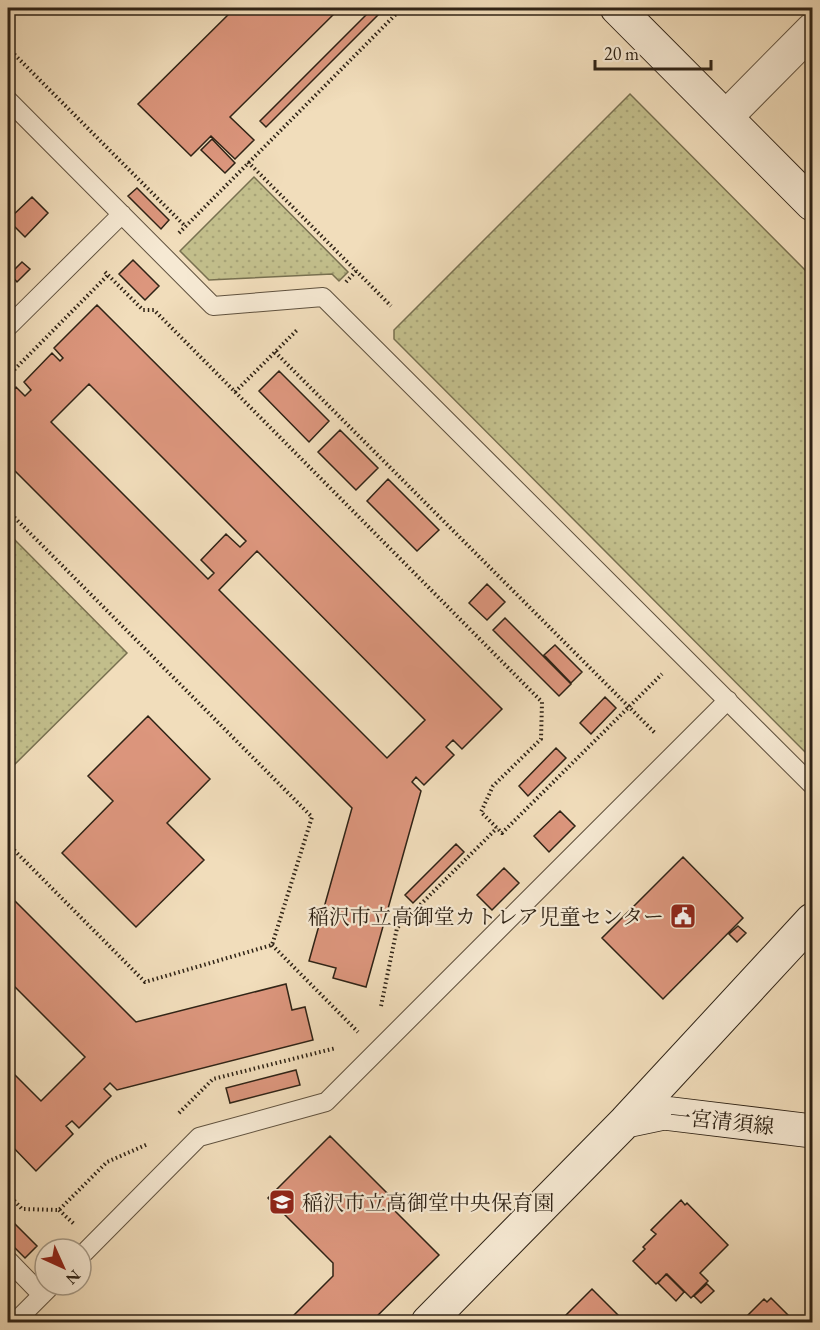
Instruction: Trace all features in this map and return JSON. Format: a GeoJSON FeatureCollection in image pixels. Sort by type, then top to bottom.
{"type":"FeatureCollection","features":[{"type":"Feature","properties":{"kind":"main road"},"geometry":{"type":"LineString","coordinates":[[617,8],[813,204]]}},
{"type":"Feature","properties":{"kind":"main road"},"geometry":{"type":"LineString","coordinates":[[726,117],[813,30]]}},
{"type":"Feature","properties":{"kind":"main road"},"geometry":{"type":"LineString","coordinates":[[428,1323],[626,1121],[812,921]]}},
{"type":"Feature","properties":{"kind":"main road","name":"一宮清須線"},"geometry":{"type":"LineString","coordinates":[[626,1121],[664,1113],[813,1131]]}},
{"type":"Feature","properties":{"kind":"lane"},"geometry":{"type":"LineString","coordinates":[[8,100],[213,306],[323,297],[813,784]]}},
{"type":"Feature","properties":{"kind":"lane"},"geometry":{"type":"LineString","coordinates":[[8,327],[122,214]]}},
{"type":"Feature","properties":{"kind":"lane"},"geometry":{"type":"LineString","coordinates":[[93,1244],[199,1137],[327,1102],[372,1046],[728,700]]}},
{"type":"Feature","properties":{"kind":"lane"},"geometry":{"type":"LineString","coordinates":[[8,1260],[33,1279]]}},
{"type":"Feature","properties":{"kind":"lane"},"geometry":{"type":"LineString","coordinates":[[15,1323],[40,1297]]}},
{"type":"Feature","properties":{"kind":"path"},"geometry":{"type":"LineString","coordinates":[[159,252],[402,8]]}},
{"type":"Feature","properties":{"kind":"path"},"geometry":{"type":"LineString","coordinates":[[8,48],[185,226]]}},
{"type":"Feature","properties":{"kind":"path"},"geometry":{"type":"LineString","coordinates":[[248,162],[391,306]]}},
{"type":"Feature","properties":{"kind":"path"},"geometry":{"type":"LineString","coordinates":[[84,251],[143,310],[154,310],[542,702],[541,739],[493,786],[481,812],[502,833],[682,654]]}},
{"type":"Feature","properties":{"kind":"path"},"geometry":{"type":"LineString","coordinates":[[235,392],[356,271]]}},
{"type":"Feature","properties":{"kind":"path"},"geometry":{"type":"LineString","coordinates":[[8,376],[108,275]]}},
{"type":"Feature","properties":{"kind":"path"},"geometry":{"type":"LineString","coordinates":[[275,352],[674,753]]}},
{"type":"Feature","properties":{"kind":"path"},"geometry":{"type":"LineString","coordinates":[[8,511],[312,817],[272,945]]}},
{"type":"Feature","properties":{"kind":"path"},"geometry":{"type":"LineString","coordinates":[[272,945],[372,1046],[397,928],[497,828]]}},
{"type":"Feature","properties":{"kind":"path"},"geometry":{"type":"LineString","coordinates":[[8,844],[145,982],[272,945]]}},
{"type":"Feature","properties":{"kind":"shaded area"},"geometry":{"type":"Polygon","coordinates":[[[630,94],[812,277],[812,759],[394,339],[394,330],[630,94]]]}},
{"type":"Feature","properties":{"kind":"shaded area"},"geometry":{"type":"Polygon","coordinates":[[[254,177],[348,272],[339,281],[332,274],[209,280],[180,251],[254,177]]]}},
{"type":"Feature","properties":{"kind":"shaded area"},"geometry":{"type":"Polygon","coordinates":[[[8,533],[127,653],[8,771],[8,533]]]}},
{"type":"Feature","properties":{"kind":"building"},"geometry":{"type":"Polygon","coordinates":[[[235,8],[340,8],[230,117],[254,140],[235,159],[211,136],[191,156],[138,104],[235,8]]]}},
{"type":"Feature","properties":{"kind":"building"},"geometry":{"type":"Polygon","coordinates":[[[373,8],[385,8],[266,127],[260,121],[373,8]]]}},
{"type":"Feature","properties":{"kind":"building"},"geometry":{"type":"Polygon","coordinates":[[[212,139],[235,163],[225,173],[201,150],[212,139]]]}},
{"type":"Feature","properties":{"kind":"building"},"geometry":{"type":"Polygon","coordinates":[[[137,188],[169,220],[161,229],[128,196],[137,188]]]}},
{"type":"Feature","properties":{"kind":"building"},"geometry":{"type":"Polygon","coordinates":[[[32,197],[48,213],[25,237],[8,220],[32,197]]]}},
{"type":"Feature","properties":{"kind":"building"},"geometry":{"type":"Polygon","coordinates":[[[133,260],[159,286],[145,300],[119,274],[133,260]]]}},
{"type":"Feature","properties":{"kind":"building"},"geometry":{"type":"Polygon","coordinates":[[[22,262],[30,269],[17,282],[10,274],[22,262]]]}},
{"type":"Feature","properties":{"kind":"building"},"geometry":{"type":"Polygon","coordinates":[[[97,305],[502,709],[462,749],[453,740],[446,747],[454,755],[424,785],[416,777],[412,782],[421,791],[366,987],[333,978],[336,968],[309,961],[352,808],[8,464],[8,396],[16,387],[25,396],[31,390],[24,382],[52,353],[60,361],[63,358],[54,348],[97,305]],[[89,384],[51,422],[208,579],[214,573],[201,560],[226,534],[240,547],[246,541],[89,384]],[[257,551],[219,590],[387,758],[425,720],[257,551]]]}},
{"type":"Feature","properties":{"kind":"building"},"geometry":{"type":"Polygon","coordinates":[[[279,371],[329,421],[309,442],[259,391],[279,371]]]}},
{"type":"Feature","properties":{"kind":"building"},"geometry":{"type":"Polygon","coordinates":[[[340,430],[378,468],[356,490],[318,452],[340,430]]]}},
{"type":"Feature","properties":{"kind":"building"},"geometry":{"type":"Polygon","coordinates":[[[388,479],[439,530],[417,551],[367,501],[388,479]]]}},
{"type":"Feature","properties":{"kind":"building"},"geometry":{"type":"Polygon","coordinates":[[[487,584],[505,602],[487,620],[469,603],[487,584]]]}},
{"type":"Feature","properties":{"kind":"building"},"geometry":{"type":"Polygon","coordinates":[[[505,618],[571,684],[559,696],[493,630],[505,618]]]}},
{"type":"Feature","properties":{"kind":"building"},"geometry":{"type":"Polygon","coordinates":[[[555,645],[582,672],[571,683],[544,655],[555,645]]]}},
{"type":"Feature","properties":{"kind":"building"},"geometry":{"type":"Polygon","coordinates":[[[605,697],[616,708],[591,734],[580,723],[605,697]]]}},
{"type":"Feature","properties":{"kind":"building"},"geometry":{"type":"Polygon","coordinates":[[[148,716],[210,779],[167,823],[204,860],[136,927],[62,853],[113,801],[88,776],[148,716]]]}},
{"type":"Feature","properties":{"kind":"building"},"geometry":{"type":"Polygon","coordinates":[[[556,748],[566,758],[528,796],[519,786],[556,748]]]}},
{"type":"Feature","properties":{"kind":"building"},"geometry":{"type":"Polygon","coordinates":[[[560,811],[575,826],[549,852],[534,836],[560,811]]]}},
{"type":"Feature","properties":{"kind":"building"},"geometry":{"type":"Polygon","coordinates":[[[456,844],[464,852],[413,903],[405,895],[456,844]]]}},
{"type":"Feature","properties":{"kind":"building"},"geometry":{"type":"Polygon","coordinates":[[[683,857],[743,918],[663,999],[602,938],[683,857]]]}},
{"type":"Feature","properties":{"kind":"building"},"geometry":{"type":"Polygon","coordinates":[[[504,868],[519,883],[492,910],[477,895],[504,868]]]}},
{"type":"Feature","properties":{"kind":"building"},"geometry":{"type":"Polygon","coordinates":[[[8,894],[136,1022],[286,984],[292,1010],[305,1007],[313,1040],[117,1090],[110,1083],[104,1089],[111,1096],[79,1128],[72,1121],[66,1126],[73,1134],[36,1171],[8,1142],[8,1068],[41,1101],[85,1057],[8,980],[8,894]]]}},
{"type":"Feature","properties":{"kind":"building"},"geometry":{"type":"Polygon","coordinates":[[[738,926],[746,933],[737,942],[729,934],[738,926]]]}},
{"type":"Feature","properties":{"kind":"building"},"geometry":{"type":"Polygon","coordinates":[[[296,1070],[300,1085],[230,1103],[226,1088],[296,1070]]]}},
{"type":"Feature","properties":{"kind":"building"},"geometry":{"type":"Polygon","coordinates":[[[330,1136],[400,1206],[395,1211],[439,1255],[371,1322],[287,1322],[333,1276],[333,1263],[268,1198],[330,1136]]]}},
{"type":"Feature","properties":{"kind":"building"},"geometry":{"type":"Polygon","coordinates":[[[681,1200],[685,1205],[687,1203],[728,1245],[700,1273],[708,1281],[691,1298],[667,1274],[656,1284],[633,1261],[656,1234],[651,1230],[681,1200]]]}},
{"type":"Feature","properties":{"kind":"building"},"geometry":{"type":"Polygon","coordinates":[[[8,1217],[33,1242],[33,1250],[25,1258],[8,1241],[8,1217]]]}},
{"type":"Feature","properties":{"kind":"building"},"geometry":{"type":"Polygon","coordinates":[[[666,1274],[684,1292],[676,1301],[658,1283],[666,1274]]]}},
{"type":"Feature","properties":{"kind":"building"},"geometry":{"type":"Polygon","coordinates":[[[707,1284],[714,1291],[701,1303],[694,1296],[707,1284]]]}},
{"type":"Feature","properties":{"kind":"building"},"geometry":{"type":"Polygon","coordinates":[[[592,1289],[625,1322],[559,1322],[592,1289]]]}},
{"type":"Feature","properties":{"kind":"building"},"geometry":{"type":"Polygon","coordinates":[[[771,1298],[795,1322],[741,1322],[764,1299],[767,1302],[771,1298]]]}},
{"type":"Feature","properties":{"kind":"place","name":"稲沢市立高御堂カトレア児童センター"},"geometry":{"type":"Point","coordinates":[683,916]}},
{"type":"Feature","properties":{"kind":"place","name":"稲沢市立高御堂中央保育園"},"geometry":{"type":"Point","coordinates":[282,1202]}}]}
